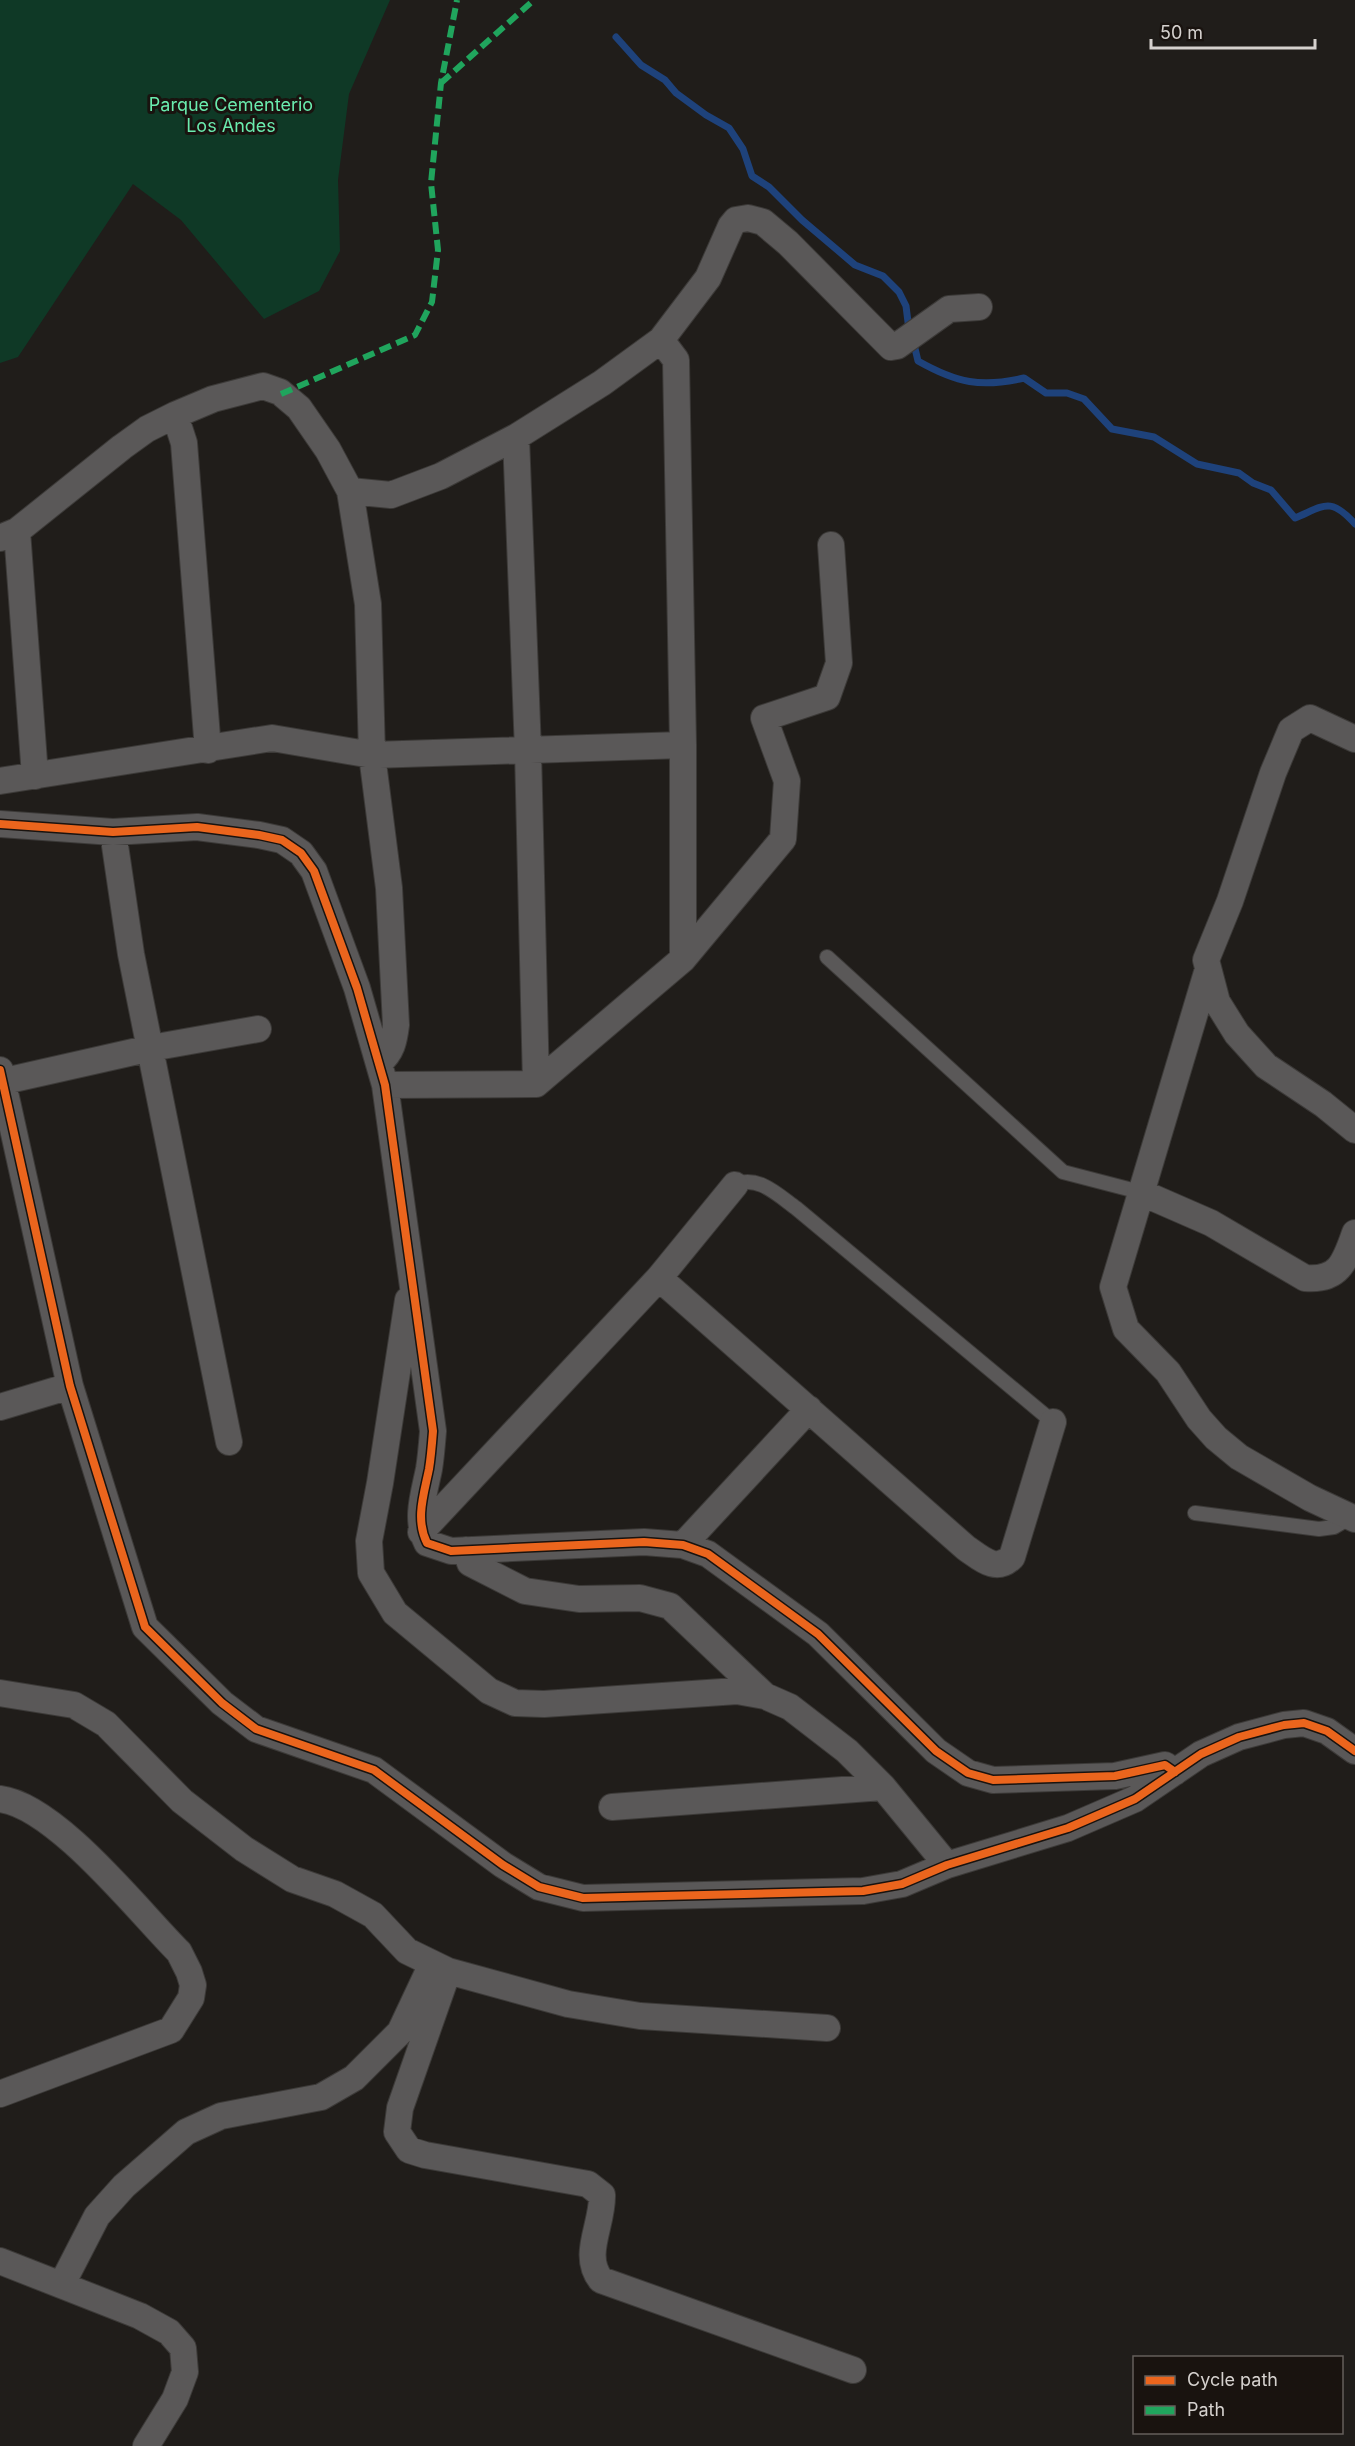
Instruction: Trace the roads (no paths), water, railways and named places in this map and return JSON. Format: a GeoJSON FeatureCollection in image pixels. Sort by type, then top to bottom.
{"type":"FeatureCollection","features":[{"type":"Feature","properties":{"kind":"street"},"geometry":{"type":"LineString","coordinates":[[350,491],[391,495],[441,476],[516,437],[602,384],[661,340],[708,278],[730,226],[736,220],[748,218],[763,222],[789,243],[891,347],[897,346],[949,309],[979,307]]}},
{"type":"Feature","properties":{"kind":"street"},"geometry":{"type":"LineString","coordinates":[[661,340],[676,360],[683,745],[683,959]]}},
{"type":"Feature","properties":{"kind":"street"},"geometry":{"type":"LineString","coordinates":[[35,776],[8,534],[122,447],[175,415],[246,388],[263,386],[280,392],[299,408],[328,450],[350,491],[368,604],[372,755],[389,888],[396,1025],[394,1044],[382,1074]]}},
{"type":"Feature","properties":{"kind":"street"},"geometry":{"type":"LineString","coordinates":[[175,415],[184,443],[208,750]]}},
{"type":"Feature","properties":{"kind":"street"},"geometry":{"type":"LineString","coordinates":[[516,437],[528,752],[536,1084]]}},
{"type":"Feature","properties":{"kind":"street"},"geometry":{"type":"LineString","coordinates":[[382,1074],[536,1084],[683,959],[783,839],[787,782],[764,718],[827,698],[839,663],[831,545]]}},
{"type":"Feature","properties":{"kind":"street"},"geometry":{"type":"LineString","coordinates":[[1355,739],[1310,718],[1291,730],[1206,960],[1217,1002],[1237,1034],[1266,1066],[1323,1104],[1355,1130]]}},
{"type":"Feature","properties":{"kind":"street"},"geometry":{"type":"LineString","coordinates":[[0,781],[208,750],[272,738],[372,755],[528,752],[683,745]]}},
{"type":"Feature","properties":{"kind":"street"},"geometry":{"type":"LineString","coordinates":[[0,824],[113,832],[197,827],[282,840],[301,853],[314,871],[336,926],[382,1074],[412,1270],[433,1431],[422,1500],[421,1532],[427,1543],[450,1551],[644,1542],[683,1545],[708,1554],[818,1634],[936,1751],[968,1773],[993,1780],[1115,1776],[1166,1765],[1175,1772]]}},
{"type":"Feature","properties":{"kind":"street"},"geometry":{"type":"LineString","coordinates":[[113,832],[130,954],[151,1048],[229,1442]]}},
{"type":"Feature","properties":{"kind":"street"},"geometry":{"type":"LineString","coordinates":[[1208,969],[1113,1287],[1126,1329],[1168,1372],[1199,1419],[1239,1457],[1353,1518]]}},
{"type":"Feature","properties":{"kind":"street"},"geometry":{"type":"LineString","coordinates":[[258,1029],[1,1078],[70,1386],[145,1627],[222,1703],[256,1729],[374,1770],[465,1839],[539,1887],[584,1898],[863,1891],[902,1884],[947,1865],[1068,1828],[1135,1799],[1201,1754],[1239,1737],[1284,1725],[1304,1723],[1327,1731],[1355,1751]]}},
{"type":"Feature","properties":{"kind":"street"},"geometry":{"type":"LineString","coordinates":[[421,1532],[659,1278],[735,1185]]}},
{"type":"Feature","properties":{"kind":"street"},"geometry":{"type":"LineString","coordinates":[[1140,1192],[1211,1223],[1305,1278],[1322,1280],[1334,1274],[1346,1260],[1355,1233]]}},
{"type":"Feature","properties":{"kind":"street"},"geometry":{"type":"LineString","coordinates":[[412,1270],[369,1541],[371,1573],[395,1613],[489,1691],[515,1703],[544,1704],[737,1691],[765,1696],[790,1707],[847,1751],[883,1787],[947,1865]]}},
{"type":"Feature","properties":{"kind":"street"},"geometry":{"type":"LineString","coordinates":[[659,1278],[966,1548],[995,1565],[1005,1564],[1012,1557],[1053,1422]]}},
{"type":"Feature","properties":{"kind":"street"},"geometry":{"type":"LineString","coordinates":[[0,1407],[70,1386]]}},
{"type":"Feature","properties":{"kind":"street"},"geometry":{"type":"LineString","coordinates":[[683,1545],[809,1410]]}},
{"type":"Feature","properties":{"kind":"street"},"geometry":{"type":"LineString","coordinates":[[466,1550],[470,1563],[525,1591],[579,1599],[640,1598],[670,1606],[765,1696]]}},
{"type":"Feature","properties":{"kind":"street"},"geometry":{"type":"LineString","coordinates":[[0,1693],[74,1705],[106,1724],[182,1801],[244,1849],[292,1879],[335,1894],[373,1916],[407,1951],[440,1967],[568,2004],[640,2016],[827,2028]]}},
{"type":"Feature","properties":{"kind":"street"},"geometry":{"type":"LineString","coordinates":[[612,1807],[883,1787]]}},
{"type":"Feature","properties":{"kind":"street"},"geometry":{"type":"LineString","coordinates":[[0,1799],[42,1816],[68,1837],[178,1952],[193,1985],[191,1998],[179,2020],[171,2030],[160,2037],[0,2094]]}},
{"type":"Feature","properties":{"kind":"street"},"geometry":{"type":"LineString","coordinates":[[62,2284],[98,2216],[124,2186],[186,2132],[221,2116],[321,2097],[354,2078],[400,2032],[440,1967]]}},
{"type":"Feature","properties":{"kind":"street"},"geometry":{"type":"LineString","coordinates":[[440,1967],[400,2108],[397,2132],[409,2150],[425,2155],[588,2184],[602,2195],[603,2205],[591,2257],[593,2270],[602,2280],[853,2370]]}},
{"type":"Feature","properties":{"kind":"street"},"geometry":{"type":"LineString","coordinates":[[0,2261],[140,2316],[169,2332],[183,2348],[185,2372],[175,2399],[146,2446]]}},
{"type":"Feature","properties":{"kind":"lane"},"geometry":{"type":"LineString","coordinates":[[827,957],[1063,1172],[1140,1192]]}},
{"type":"Feature","properties":{"kind":"lane"},"geometry":{"type":"LineString","coordinates":[[735,1185],[745,1180],[756,1182],[796,1208],[1053,1422]]}},
{"type":"Feature","properties":{"kind":"lane"},"geometry":{"type":"LineString","coordinates":[[1195,1513],[1319,1529],[1334,1527],[1353,1518]]}},
{"type":"Feature","properties":{"kind":"waterway"},"geometry":{"type":"LineString","coordinates":[[616,37],[641,65],[665,80],[676,93],[706,115],[729,128],[743,149],[752,176],[769,187],[802,220],[855,265],[883,276],[899,292],[906,306],[909,330]]}},
{"type":"Feature","properties":{"kind":"waterway"},"geometry":{"type":"LineString","coordinates":[[913,340],[918,361],[957,379],[995,383],[1024,378],[1046,393],[1067,393],[1084,399],[1112,429],[1154,437],[1197,464],[1239,473],[1253,483],[1271,490],[1295,518],[1326,506],[1339,510],[1355,524]]}},
{"type":"Feature","properties":{"kind":"park label","name":"Parque Cementerio Los Andes"},"geometry":{"type":"Point","coordinates":[231,115]}}]}
